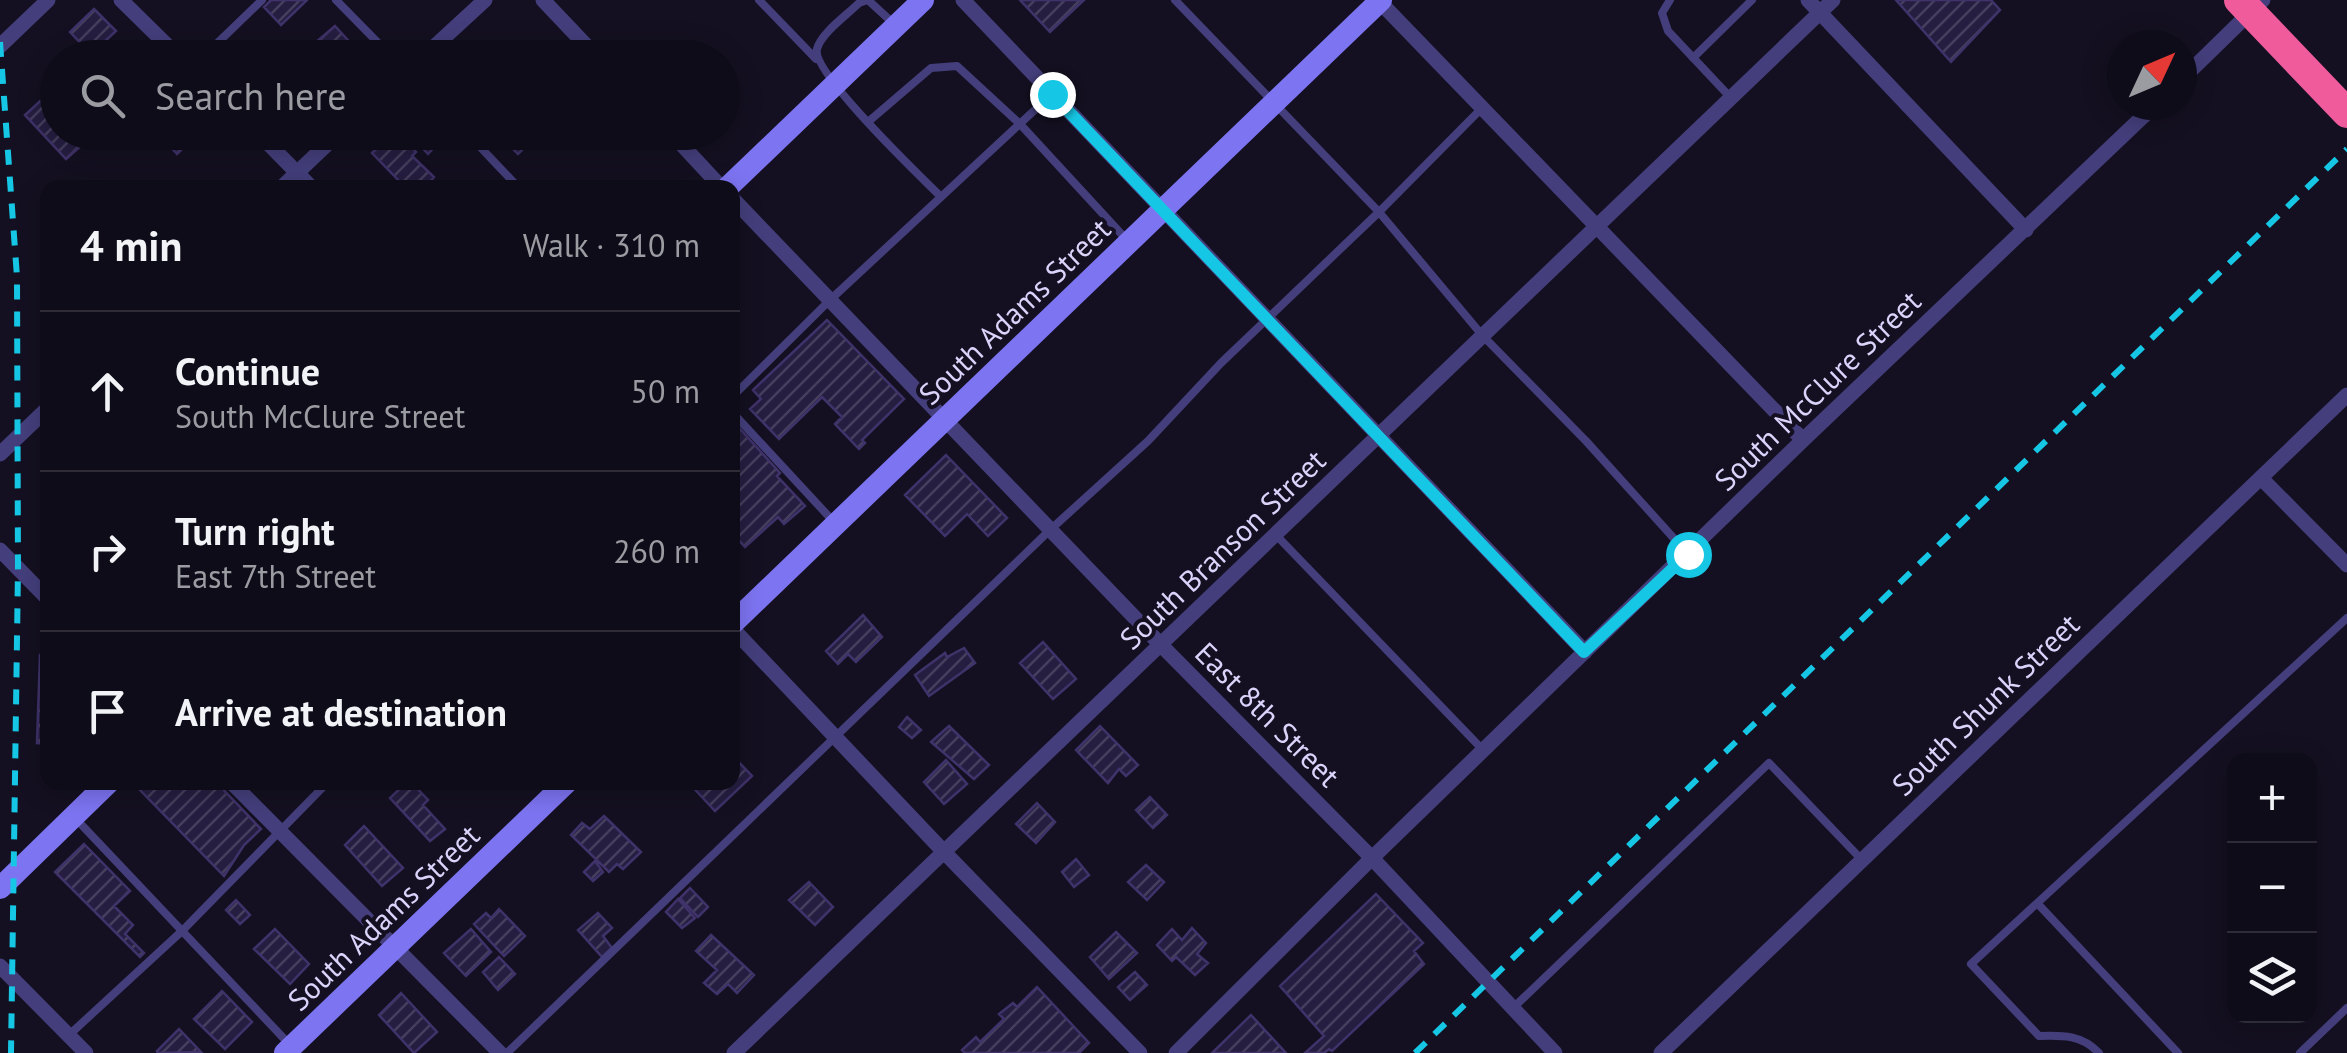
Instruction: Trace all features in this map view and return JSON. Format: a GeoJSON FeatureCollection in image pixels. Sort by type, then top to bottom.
{"type":"FeatureCollection","features":[{"type":"Feature","properties":{"kind":"highway"},"geometry":{"type":"LineString","coordinates":[[2251,4],[2347,113]]}},
{"type":"Feature","properties":{"kind":"main road"},"geometry":{"type":"LineString","coordinates":[[734,180],[923,0]]}},
{"type":"Feature","properties":{"kind":"main road","name":"South Adams Street"},"geometry":{"type":"LineString","coordinates":[[740,618],[1379,0]]}},
{"type":"Feature","properties":{"kind":"main road"},"geometry":{"type":"LineString","coordinates":[[0,888],[101,790]]}},
{"type":"Feature","properties":{"kind":"main road","name":"South Adams Street"},"geometry":{"type":"LineString","coordinates":[[291,1051],[559,790]]}},
{"type":"Feature","properties":{"kind":"street"},"geometry":{"type":"LineString","coordinates":[[0,46],[48,0]]}},
{"type":"Feature","properties":{"kind":"street"},"geometry":{"type":"LineString","coordinates":[[122,0],[162,40]]}},
{"type":"Feature","properties":{"kind":"street"},"geometry":{"type":"LineString","coordinates":[[442,40],[485,0]]}},
{"type":"Feature","properties":{"kind":"street"},"geometry":{"type":"LineString","coordinates":[[543,0],[581,40]]}},
{"type":"Feature","properties":{"kind":"street"},"geometry":{"type":"LineString","coordinates":[[963,0],[1584,652]]}},
{"type":"Feature","properties":{"kind":"street"},"geometry":{"type":"LineString","coordinates":[[1379,0],[1802,440]]}},
{"type":"Feature","properties":{"kind":"street"},"geometry":{"type":"LineString","coordinates":[[1808,0],[2026,230]]}},
{"type":"Feature","properties":{"kind":"street","name":"South Branson Street"},"geometry":{"type":"LineString","coordinates":[[734,1053],[1833,0]]}},
{"type":"Feature","properties":{"kind":"street"},"geometry":{"type":"LineString","coordinates":[[2197,63],[2251,4]]}},
{"type":"Feature","properties":{"kind":"street","name":"South McClure Street"},"geometry":{"type":"LineString","coordinates":[[1176,1053],[1802,440],[2140,120]]}},
{"type":"Feature","properties":{"kind":"street"},"geometry":{"type":"LineString","coordinates":[[275,150],[304,180]]}},
{"type":"Feature","properties":{"kind":"street"},"geometry":{"type":"LineString","coordinates":[[289,180],[321,150]]}},
{"type":"Feature","properties":{"kind":"street"},"geometry":{"type":"LineString","coordinates":[[688,150],[717,180]]}},
{"type":"Feature","properties":{"kind":"street","name":"East 8th Street"},"geometry":{"type":"LineString","coordinates":[[740,206],[1161,645],[1372,858],[1554,1053]]}},
{"type":"Feature","properties":{"kind":"street","name":"South Shunk Street"},"geometry":{"type":"LineString","coordinates":[[1660,1053],[2347,395]]}},
{"type":"Feature","properties":{"kind":"street"},"geometry":{"type":"LineString","coordinates":[[0,454],[40,416]]}},
{"type":"Feature","properties":{"kind":"street"},"geometry":{"type":"LineString","coordinates":[[2262,478],[2347,565]]}},
{"type":"Feature","properties":{"kind":"street"},"geometry":{"type":"LineString","coordinates":[[0,550],[40,591]]}},
{"type":"Feature","properties":{"kind":"street"},"geometry":{"type":"LineString","coordinates":[[740,635],[944,853],[1140,1053]]}},
{"type":"Feature","properties":{"kind":"street"},"geometry":{"type":"LineString","coordinates":[[239,790],[503,1053]]}},
{"type":"Feature","properties":{"kind":"street"},"geometry":{"type":"LineString","coordinates":[[0,966],[86,1053]]}},
{"type":"Feature","properties":{"kind":"lane"},"geometry":{"type":"LineString","coordinates":[[221,40],[262,0]]}},
{"type":"Feature","properties":{"kind":"lane"},"geometry":{"type":"LineString","coordinates":[[336,0],[375,40]]}},
{"type":"Feature","properties":{"kind":"lane"},"geometry":{"type":"LineString","coordinates":[[760,0],[816,59],[834,86],[941,197]]}},
{"type":"Feature","properties":{"kind":"lane"},"geometry":{"type":"LineString","coordinates":[[816,59],[818,45],[859,3],[868,0],[896,26]]}},
{"type":"Feature","properties":{"kind":"lane"},"geometry":{"type":"LineString","coordinates":[[1176,0],[1379,212],[1482,335],[1688,554]]}},
{"type":"Feature","properties":{"kind":"lane"},"geometry":{"type":"LineString","coordinates":[[1670,0],[1662,13],[1668,31],[1731,98]]}},
{"type":"Feature","properties":{"kind":"lane"},"geometry":{"type":"LineString","coordinates":[[1693,58],[1752,0]]}},
{"type":"Feature","properties":{"kind":"lane"},"geometry":{"type":"LineString","coordinates":[[868,122],[931,68],[958,66],[1020,124],[1129,242]]}},
{"type":"Feature","properties":{"kind":"lane"},"geometry":{"type":"LineString","coordinates":[[740,390],[830,300],[1052,94]]}},
{"type":"Feature","properties":{"kind":"lane"},"geometry":{"type":"LineString","coordinates":[[503,1053],[1050,530],[1148,442],[1221,362],[1481,109]]}},
{"type":"Feature","properties":{"kind":"lane"},"geometry":{"type":"LineString","coordinates":[[483,150],[511,180]]}},
{"type":"Feature","properties":{"kind":"lane"},"geometry":{"type":"LineString","coordinates":[[740,421],[836,524]]}},
{"type":"Feature","properties":{"kind":"lane"},"geometry":{"type":"LineString","coordinates":[[1276,535],[1483,750]]}},
{"type":"Feature","properties":{"kind":"lane"},"geometry":{"type":"LineString","coordinates":[[2099,1053],[2092,1045],[2070,1035],[2039,1036],[1971,964],[2347,618]]}},
{"type":"Feature","properties":{"kind":"lane"},"geometry":{"type":"LineString","coordinates":[[1513,1008],[1769,763],[1862,860]]}},
{"type":"Feature","properties":{"kind":"lane"},"geometry":{"type":"LineString","coordinates":[[69,1036],[182,931],[320,790]]}},
{"type":"Feature","properties":{"kind":"lane"},"geometry":{"type":"LineString","coordinates":[[74,816],[291,1051]]}},
{"type":"Feature","properties":{"kind":"lane"},"geometry":{"type":"LineString","coordinates":[[2038,904],[2178,1053]]}},
{"type":"Feature","properties":{"kind":"lane"},"geometry":{"type":"LineString","coordinates":[[2300,1053],[2347,1008]]}},
{"type":"Feature","properties":{"kind":"building"},"geometry":{"type":"Polygon","coordinates":[[[271,0],[307,0],[281,25],[264,7],[271,0]]]}},
{"type":"Feature","properties":{"kind":"building"},"geometry":{"type":"Polygon","coordinates":[[[1020,0],[1084,0],[1050,32],[1020,0]]]}},
{"type":"Feature","properties":{"kind":"building"},"geometry":{"type":"Polygon","coordinates":[[[1896,0],[1991,0],[2000,10],[1951,62],[1896,0]]]}},
{"type":"Feature","properties":{"kind":"building"},"geometry":{"type":"Polygon","coordinates":[[[94,9],[116,31],[106,40],[78,40],[70,32],[94,9]]]}},
{"type":"Feature","properties":{"kind":"building"},"geometry":{"type":"Polygon","coordinates":[[[335,26],[348,40],[319,40],[335,26]]]}},
{"type":"Feature","properties":{"kind":"building"},"geometry":{"type":"Polygon","coordinates":[[[40,101],[40,131],[25,115],[40,101]]]}},
{"type":"Feature","properties":{"kind":"building"},"geometry":{"type":"Polygon","coordinates":[[[58,150],[76,150],[66,159],[58,150]]]}},
{"type":"Feature","properties":{"kind":"building"},"geometry":{"type":"Polygon","coordinates":[[[414,150],[412,156],[434,177],[398,180],[372,153],[414,150]]]}},
{"type":"Feature","properties":{"kind":"building"},"geometry":{"type":"Polygon","coordinates":[[[827,320],[904,399],[862,440],[865,443],[859,449],[835,424],[842,417],[822,397],[779,439],[750,409],[761,399],[753,390],[827,320]]]}},
{"type":"Feature","properties":{"kind":"building"},"geometry":{"type":"Polygon","coordinates":[[[740,429],[805,506],[784,524],[778,517],[745,547],[740,542],[740,429]]]}},
{"type":"Feature","properties":{"kind":"building"},"geometry":{"type":"Polygon","coordinates":[[[946,455],[1007,518],[988,536],[967,514],[945,536],[905,495],[946,455]]]}},
{"type":"Feature","properties":{"kind":"building"},"geometry":{"type":"Polygon","coordinates":[[[863,615],[882,637],[856,662],[848,654],[838,664],[826,651],[863,615]]]}},
{"type":"Feature","properties":{"kind":"building"},"geometry":{"type":"Polygon","coordinates":[[[1043,642],[1076,679],[1053,699],[1020,663],[1043,642]]]}},
{"type":"Feature","properties":{"kind":"building"},"geometry":{"type":"Polygon","coordinates":[[[964,648],[975,663],[929,696],[915,675],[945,653],[947,657],[964,648]]]}},
{"type":"Feature","properties":{"kind":"building"},"geometry":{"type":"Polygon","coordinates":[[[40,655],[40,743],[37,743],[40,655]]]}},
{"type":"Feature","properties":{"kind":"building"},"geometry":{"type":"Polygon","coordinates":[[[907,717],[921,730],[912,738],[899,727],[907,717]]]}},
{"type":"Feature","properties":{"kind":"building"},"geometry":{"type":"Polygon","coordinates":[[[949,726],[989,765],[974,779],[931,742],[949,726]]]}},
{"type":"Feature","properties":{"kind":"building"},"geometry":{"type":"Polygon","coordinates":[[[1100,726],[1138,765],[1126,776],[1119,769],[1108,783],[1076,750],[1100,726]]]}},
{"type":"Feature","properties":{"kind":"building"},"geometry":{"type":"Polygon","coordinates":[[[946,760],[967,784],[944,804],[924,782],[946,760]]]}},
{"type":"Feature","properties":{"kind":"building"},"geometry":{"type":"Polygon","coordinates":[[[740,763],[752,776],[740,787],[740,763]]]}},
{"type":"Feature","properties":{"kind":"building"},"geometry":{"type":"Polygon","coordinates":[[[140,790],[224,790],[261,829],[244,845],[224,876],[140,790]]]}},
{"type":"Feature","properties":{"kind":"building"},"geometry":{"type":"Polygon","coordinates":[[[398,790],[419,790],[428,800],[423,805],[445,829],[430,841],[390,798],[398,790]]]}},
{"type":"Feature","properties":{"kind":"building"},"geometry":{"type":"Polygon","coordinates":[[[695,790],[737,790],[715,811],[695,790]]]}},
{"type":"Feature","properties":{"kind":"building"},"geometry":{"type":"Polygon","coordinates":[[[1150,797],[1167,815],[1153,828],[1136,810],[1150,797]]]}},
{"type":"Feature","properties":{"kind":"building"},"geometry":{"type":"Polygon","coordinates":[[[1037,803],[1055,822],[1036,843],[1016,824],[1037,803]]]}},
{"type":"Feature","properties":{"kind":"building"},"geometry":{"type":"Polygon","coordinates":[[[604,816],[641,852],[623,869],[617,864],[609,872],[571,835],[582,823],[590,829],[604,816]]]}},
{"type":"Feature","properties":{"kind":"building"},"geometry":{"type":"Polygon","coordinates":[[[364,826],[403,868],[382,886],[345,845],[364,826]]]}},
{"type":"Feature","properties":{"kind":"building"},"geometry":{"type":"Polygon","coordinates":[[[84,844],[130,891],[114,906],[133,925],[125,934],[144,953],[140,957],[55,872],[84,844]]]}},
{"type":"Feature","properties":{"kind":"building"},"geometry":{"type":"Polygon","coordinates":[[[1076,859],[1089,875],[1074,887],[1062,872],[1076,859]]]}},
{"type":"Feature","properties":{"kind":"building"},"geometry":{"type":"Polygon","coordinates":[[[595,861],[603,872],[593,881],[584,872],[595,861]]]}},
{"type":"Feature","properties":{"kind":"building"},"geometry":{"type":"Polygon","coordinates":[[[1146,865],[1164,882],[1147,900],[1128,882],[1146,865]]]}},
{"type":"Feature","properties":{"kind":"building"},"geometry":{"type":"Polygon","coordinates":[[[809,882],[833,907],[815,925],[789,900],[809,882]]]}},
{"type":"Feature","properties":{"kind":"building"},"geometry":{"type":"Polygon","coordinates":[[[690,888],[708,907],[698,917],[680,898],[690,888]]]}},
{"type":"Feature","properties":{"kind":"building"},"geometry":{"type":"Polygon","coordinates":[[[1376,894],[1423,943],[1414,951],[1424,964],[1332,1051],[1305,1053],[1324,1036],[1280,986],[1376,894]]]}},
{"type":"Feature","properties":{"kind":"building"},"geometry":{"type":"Polygon","coordinates":[[[678,899],[695,918],[682,928],[666,912],[678,899]]]}},
{"type":"Feature","properties":{"kind":"building"},"geometry":{"type":"Polygon","coordinates":[[[236,900],[250,915],[240,924],[226,910],[236,900]]]}},
{"type":"Feature","properties":{"kind":"building"},"geometry":{"type":"Polygon","coordinates":[[[499,909],[525,936],[504,956],[474,924],[486,913],[491,918],[499,909]]]}},
{"type":"Feature","properties":{"kind":"building"},"geometry":{"type":"Polygon","coordinates":[[[598,913],[612,928],[603,936],[612,948],[602,957],[578,930],[598,913]]]}},
{"type":"Feature","properties":{"kind":"building"},"geometry":{"type":"Polygon","coordinates":[[[1192,928],[1206,943],[1197,954],[1208,963],[1195,975],[1176,957],[1172,961],[1157,945],[1172,929],[1182,940],[1192,928]]]}},
{"type":"Feature","properties":{"kind":"building"},"geometry":{"type":"Polygon","coordinates":[[[275,929],[309,964],[290,984],[254,949],[275,929]]]}},
{"type":"Feature","properties":{"kind":"building"},"geometry":{"type":"Polygon","coordinates":[[[471,929],[491,952],[466,976],[444,953],[471,929]]]}},
{"type":"Feature","properties":{"kind":"building"},"geometry":{"type":"Polygon","coordinates":[[[1116,932],[1137,953],[1109,979],[1090,957],[1116,932]]]}},
{"type":"Feature","properties":{"kind":"building"},"geometry":{"type":"Polygon","coordinates":[[[711,935],[754,975],[737,993],[728,984],[717,994],[704,983],[717,970],[696,951],[711,935]]]}},
{"type":"Feature","properties":{"kind":"building"},"geometry":{"type":"Polygon","coordinates":[[[499,957],[515,974],[498,990],[483,972],[499,957]]]}},
{"type":"Feature","properties":{"kind":"building"},"geometry":{"type":"Polygon","coordinates":[[[1135,972],[1147,985],[1130,1000],[1118,987],[1135,972]]]}},
{"type":"Feature","properties":{"kind":"building"},"geometry":{"type":"Polygon","coordinates":[[[1037,987],[1089,1043],[1079,1053],[962,1050],[976,1037],[980,1042],[1004,1019],[999,1014],[1013,1003],[1017,1007],[1037,987]]]}},
{"type":"Feature","properties":{"kind":"building"},"geometry":{"type":"Polygon","coordinates":[[[222,991],[252,1022],[225,1049],[194,1019],[222,991]]]}},
{"type":"Feature","properties":{"kind":"building"},"geometry":{"type":"Polygon","coordinates":[[[401,993],[437,1032],[414,1053],[379,1015],[401,993]]]}},
{"type":"Feature","properties":{"kind":"building"},"geometry":{"type":"Polygon","coordinates":[[[1251,1015],[1286,1053],[1212,1053],[1251,1015]]]}},
{"type":"Feature","properties":{"kind":"building"},"geometry":{"type":"Polygon","coordinates":[[[179,1029],[201,1052],[158,1053],[157,1051],[179,1029]]]}},
{"type":"Feature","properties":{"kind":"railway"},"geometry":{"type":"LineString","coordinates":[[0,42],[17,277],[18,570],[11,1053]]}},
{"type":"Feature","properties":{"kind":"railway"},"geometry":{"type":"LineString","coordinates":[[1415,1053],[2347,149]]}},
{"type":"Feature","properties":{"kind":"route"},"geometry":{"type":"LineString","coordinates":[[1052,94],[1584,652],[1688,554]]}}]}
